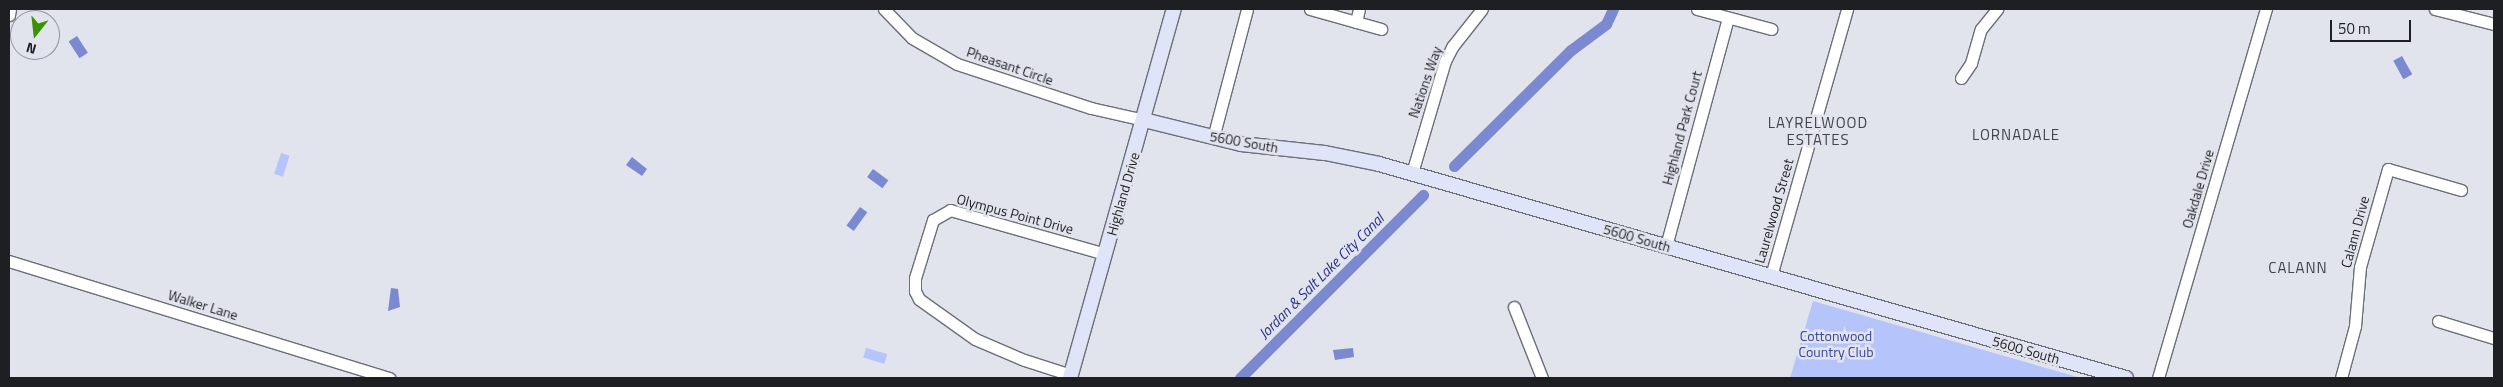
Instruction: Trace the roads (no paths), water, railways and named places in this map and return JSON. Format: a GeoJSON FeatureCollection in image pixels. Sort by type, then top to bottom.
{"type":"FeatureCollection","features":[{"type":"Feature","properties":{"kind":"main road","name":"Highland Drive"},"geometry":{"type":"LineString","coordinates":[[1070,376],[1174,9]]}},
{"type":"Feature","properties":{"kind":"main road","name":"5600 South"},"geometry":{"type":"LineString","coordinates":[[1144,120],[1256,147],[1346,156],[1412,173],[2126,378]]}},
{"type":"Feature","properties":{"kind":"street"},"geometry":{"type":"LineString","coordinates":[[9,15],[10,9]]}},
{"type":"Feature","properties":{"kind":"street","name":"Pheasant Circle"},"geometry":{"type":"LineString","coordinates":[[884,9],[912,38],[958,64],[1091,108],[1144,120]]}},
{"type":"Feature","properties":{"kind":"street"},"geometry":{"type":"LineString","coordinates":[[1213,138],[1247,9]]}},
{"type":"Feature","properties":{"kind":"street"},"geometry":{"type":"LineString","coordinates":[[1310,9],[1381,29]]}},
{"type":"Feature","properties":{"kind":"street"},"geometry":{"type":"LineString","coordinates":[[1356,22],[1359,9]]}},
{"type":"Feature","properties":{"kind":"street","name":"Nations Way"},"geometry":{"type":"LineString","coordinates":[[1412,173],[1446,60],[1452,47],[1482,9]]}},
{"type":"Feature","properties":{"kind":"street"},"geometry":{"type":"LineString","coordinates":[[1698,9],[1771,29]]}},
{"type":"Feature","properties":{"kind":"street","name":"Laurelwood Street"},"geometry":{"type":"LineString","coordinates":[[1771,276],[1847,9]]}},
{"type":"Feature","properties":{"kind":"street"},"geometry":{"type":"LineString","coordinates":[[1961,78],[1971,63],[1982,29],[1997,9]]}},
{"type":"Feature","properties":{"kind":"street","name":"Oakdale Drive"},"geometry":{"type":"LineString","coordinates":[[2158,378],[2266,9]]}},
{"type":"Feature","properties":{"kind":"street"},"geometry":{"type":"LineString","coordinates":[[2435,9],[2494,24]]}},
{"type":"Feature","properties":{"kind":"street","name":"Highland Park Court"},"geometry":{"type":"LineString","coordinates":[[1666,246],[1728,18]]}},
{"type":"Feature","properties":{"kind":"street","name":"Calann Drive"},"geometry":{"type":"LineString","coordinates":[[2341,378],[2355,326],[2360,267],[2388,168],[2461,190]]}},
{"type":"Feature","properties":{"kind":"street","name":"Olympus Point Drive"},"geometry":{"type":"LineString","coordinates":[[1070,376],[1024,360],[975,339],[919,299],[915,291],[915,278],[933,220],[950,210],[1105,254]]}},
{"type":"Feature","properties":{"kind":"street","name":"Walker Lane"},"geometry":{"type":"LineString","coordinates":[[9,261],[389,378]]}},
{"type":"Feature","properties":{"kind":"street"},"geometry":{"type":"LineString","coordinates":[[1514,307],[1542,378]]}},
{"type":"Feature","properties":{"kind":"street"},"geometry":{"type":"LineString","coordinates":[[2438,321],[2494,338]]}},
{"type":"Feature","properties":{"kind":"waterway","name":"Jordan & Salt Lake City Canal"},"geometry":{"type":"LineString","coordinates":[[1454,166],[1571,50],[1606,24],[1613,9]]}},
{"type":"Feature","properties":{"kind":"waterway","name":"Jordan & Salt Lake City Canal"},"geometry":{"type":"LineString","coordinates":[[1240,378],[1423,195]]}},
{"type":"Feature","properties":{"kind":"district","name":"LAYRELWOOD ESTATES"},"geometry":{"type":"Point","coordinates":[1818,130]}},
{"type":"Feature","properties":{"kind":"district","name":"LORNADALE"},"geometry":{"type":"Point","coordinates":[2016,135]}},
{"type":"Feature","properties":{"kind":"district","name":"CALANN"},"geometry":{"type":"Point","coordinates":[2298,268]}},
{"type":"Feature","properties":{"kind":"park label","name":"Cottonwood Country Club"},"geometry":{"type":"Point","coordinates":[1836,344]}}]}
